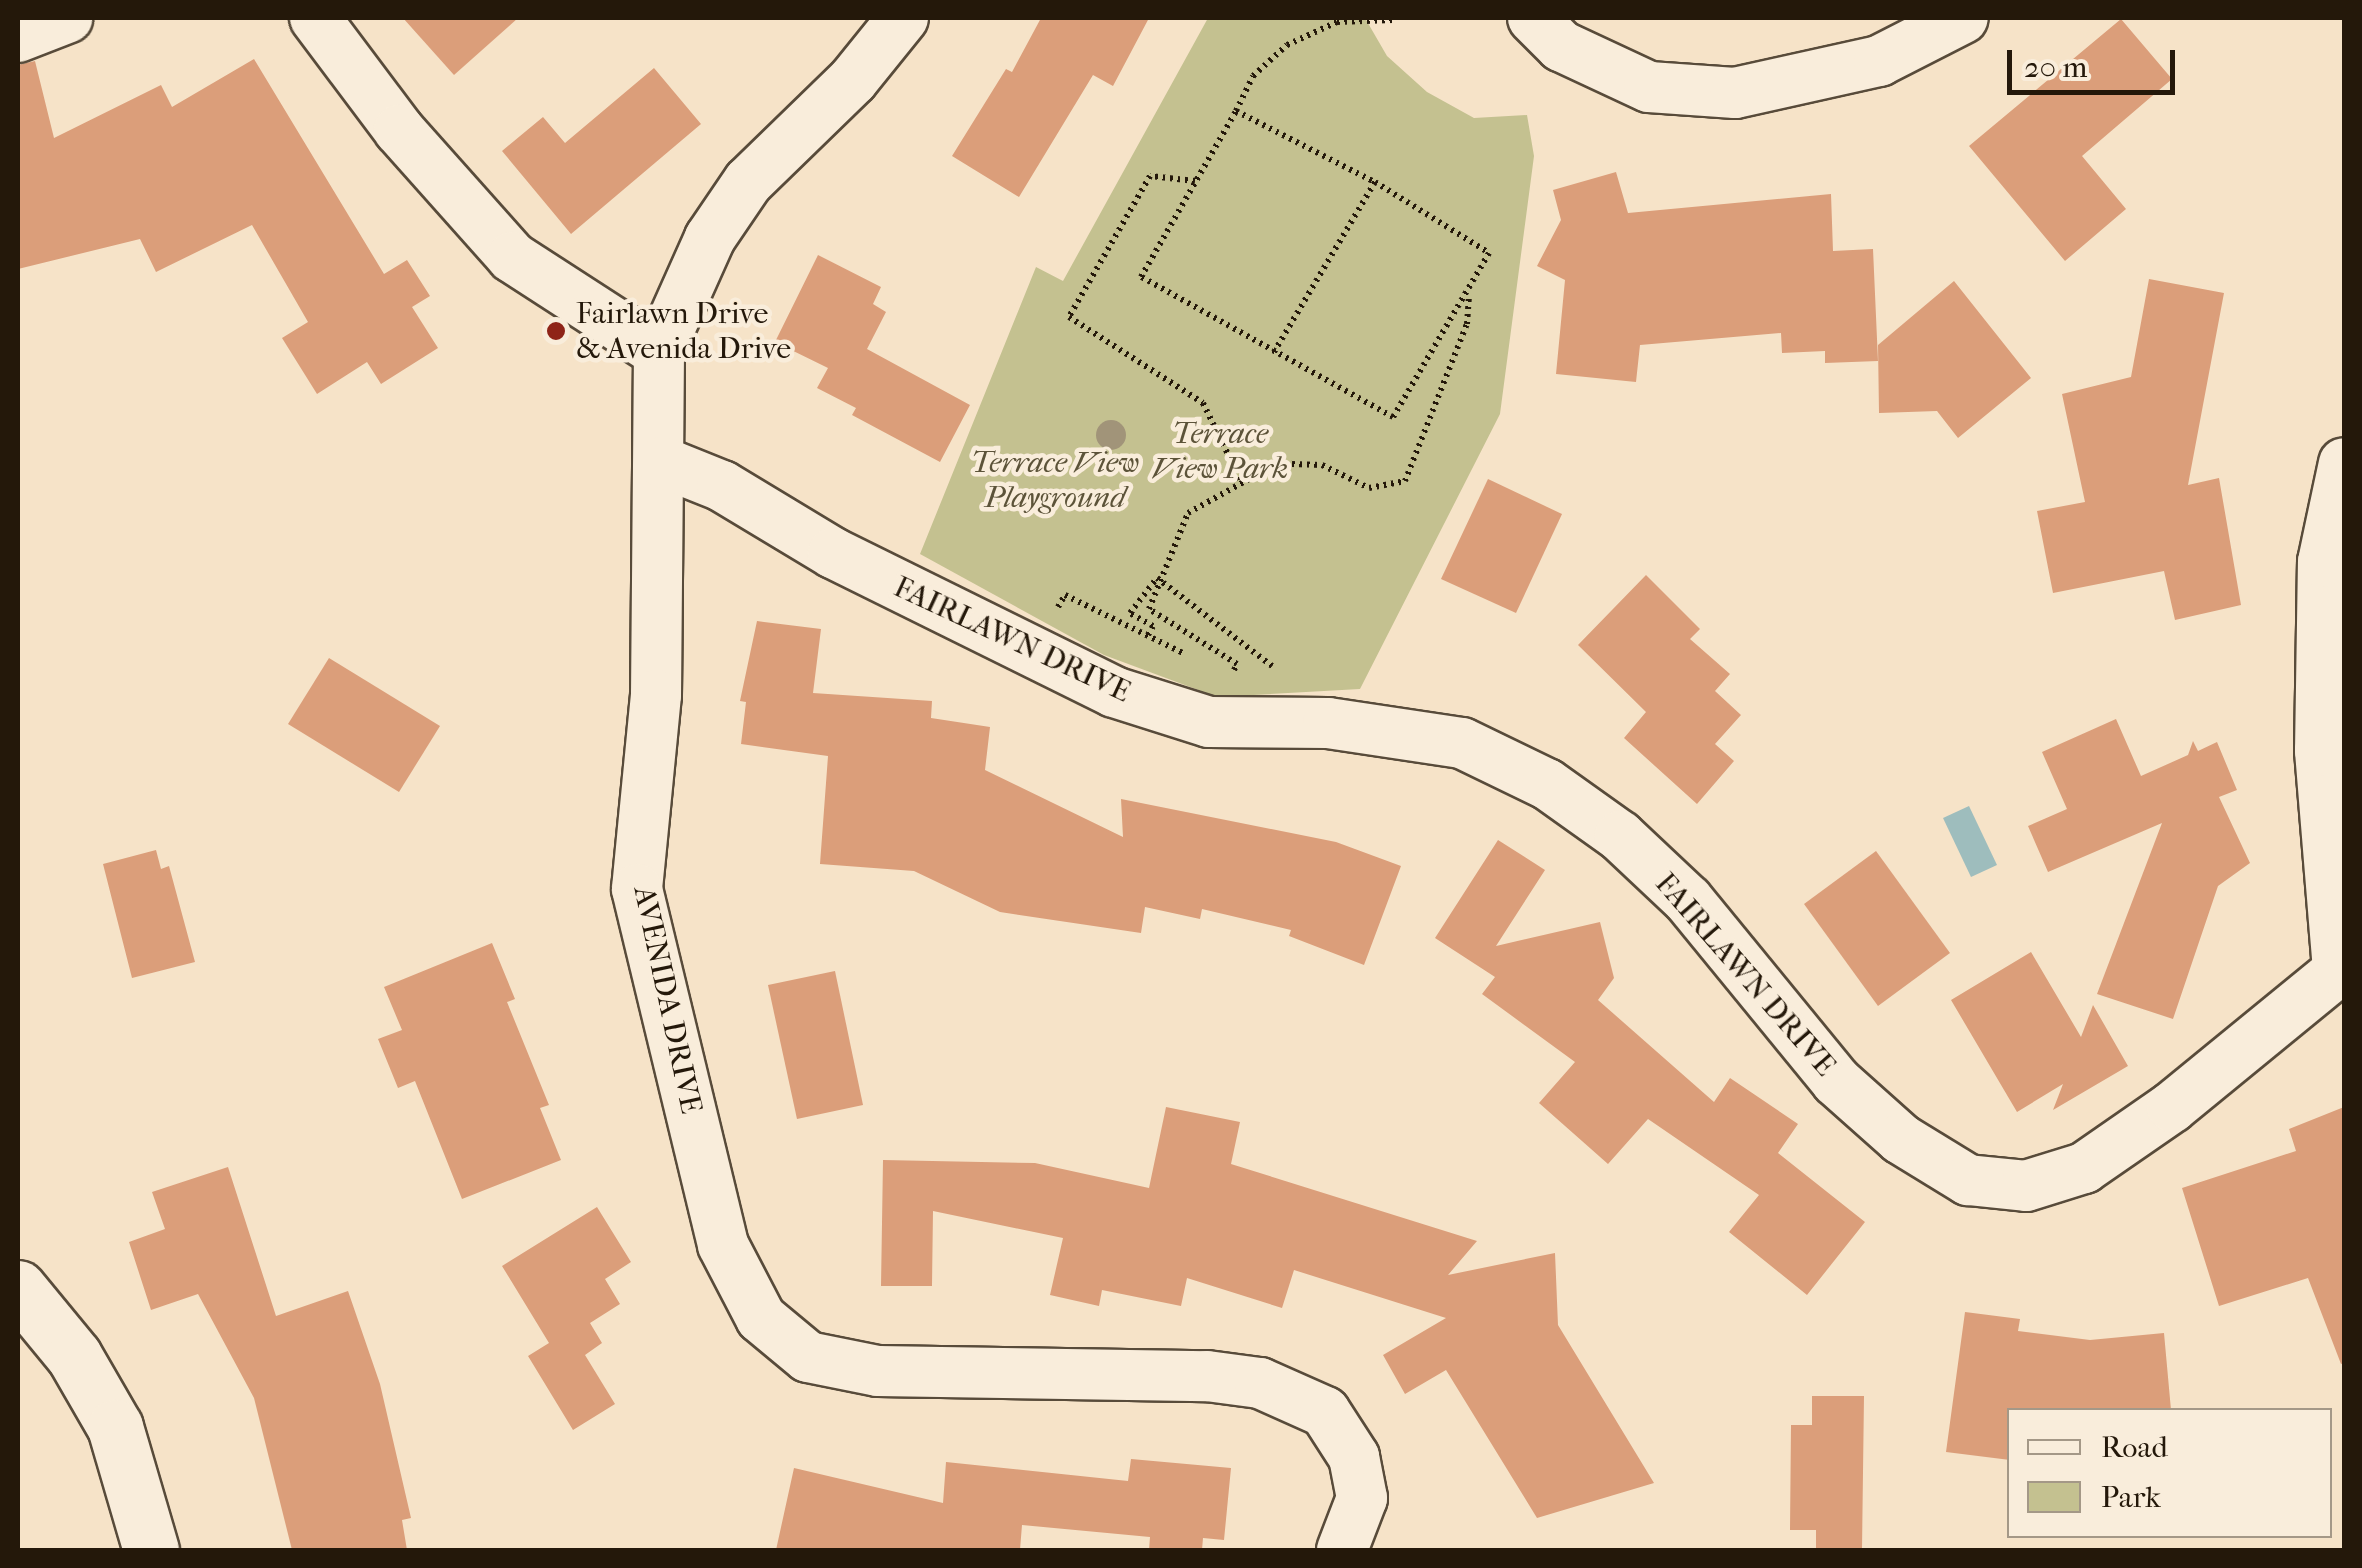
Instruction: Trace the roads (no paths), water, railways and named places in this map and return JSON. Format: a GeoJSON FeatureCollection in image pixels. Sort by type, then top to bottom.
{"type":"FeatureCollection","features":[{"type":"Feature","properties":{"kind":"street"},"geometry":{"type":"LineString","coordinates":[[18,37],[67,18]]}},
{"type":"Feature","properties":{"kind":"street"},"geometry":{"type":"LineString","coordinates":[[315,18],[398,130],[512,257],[659,352]]}},
{"type":"Feature","properties":{"kind":"street","name":"AVENIDA DRIVE"},"geometry":{"type":"LineString","coordinates":[[903,18],[853,80],[748,182],[710,238],[659,352],[662,462],[656,694],[637,889],[722,1245],[761,1318],[808,1356],[878,1371],[1207,1376],[1260,1384],[1326,1412],[1354,1456],[1362,1498],[1342,1550]]}},
{"type":"Feature","properties":{"kind":"street"},"geometry":{"type":"LineString","coordinates":[[1533,18],[1562,46],[1650,87],[1735,93],[1878,62],[1963,18]]}},
{"type":"Feature","properties":{"kind":"street","name":"FAIRLAWN DRIVE"},"geometry":{"type":"LineString","coordinates":[[662,462],[722,486],[832,553],[1114,692],[1209,722],[1328,723],[1462,743],[1562,794],[1620,836],[1688,900],[1836,1081],[1901,1139],[1968,1180],[2026,1186],[2084,1168],[2172,1107],[2341,968]]}},
{"type":"Feature","properties":{"kind":"street"},"geometry":{"type":"LineString","coordinates":[[2341,968],[2320,751],[2322,562],[2344,464]]}},
{"type":"Feature","properties":{"kind":"street"},"geometry":{"type":"LineString","coordinates":[[18,1288],[74,1356],[116,1427],[150,1550]]}},
{"type":"Feature","properties":{"kind":"water"},"geometry":{"type":"Polygon","coordinates":[[[1969,806],[1997,865],[1971,877],[1943,818],[1969,806]]]}},
{"type":"Feature","properties":{"kind":"place","name":"Fairlawn Drive & Avenida Drive"},"geometry":{"type":"Point","coordinates":[556,331]}},
{"type":"Feature","properties":{"kind":"park label","name":"Terrace View Park"},"geometry":{"type":"Point","coordinates":[1220,451]}},
{"type":"Feature","properties":{"kind":"park label","name":"Terrace View Playground"},"geometry":{"type":"Point","coordinates":[1055,480]}}]}
